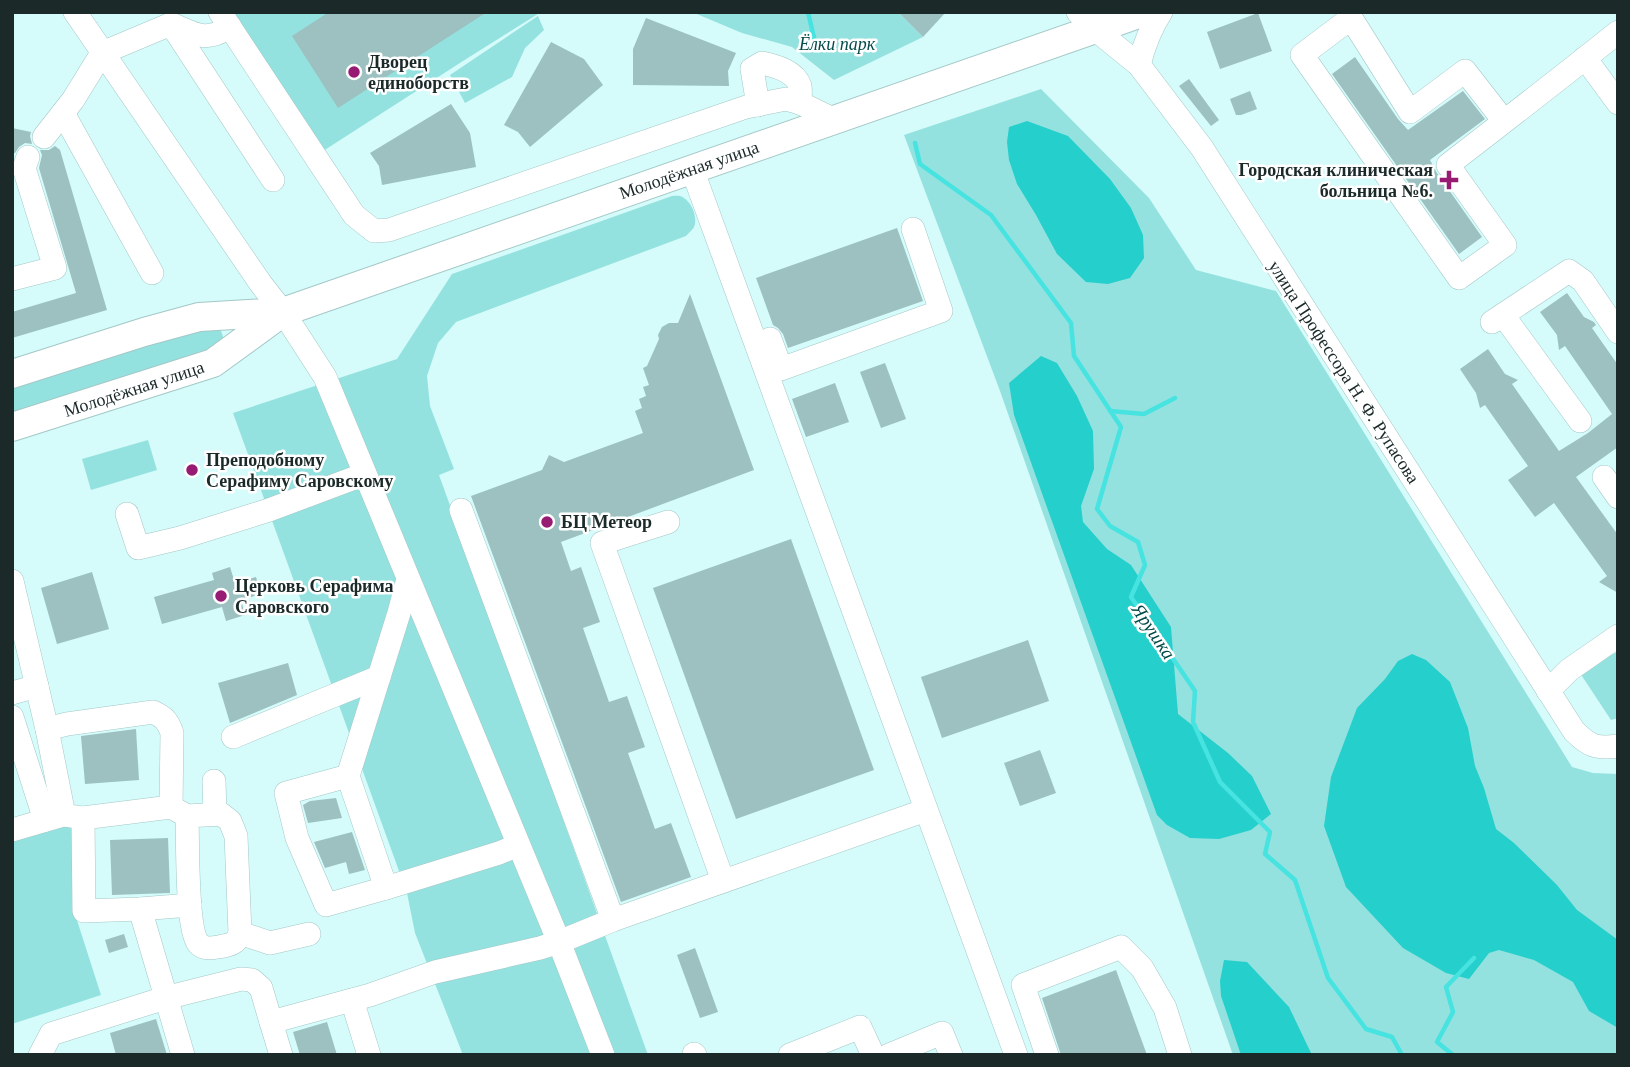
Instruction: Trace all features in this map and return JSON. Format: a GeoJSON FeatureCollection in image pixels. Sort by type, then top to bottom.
{"type":"FeatureCollection","features":[{"type":"Feature","properties":{"kind":"main road","name":"Молодёжная улица"},"geometry":{"type":"LineString","coordinates":[[12,374],[199,317],[283,312],[1029,52],[1087,21],[1144,12]]}},
{"type":"Feature","properties":{"kind":"main road","name":"Молодёжная улица"},"geometry":{"type":"LineString","coordinates":[[12,428],[213,363],[283,312]]}},
{"type":"Feature","properties":{"kind":"street"},"geometry":{"type":"LineString","coordinates":[[75,12],[325,377],[559,942],[603,1055]]}},
{"type":"Feature","properties":{"kind":"street"},"geometry":{"type":"LineString","coordinates":[[1139,65],[1145,42],[1161,12]]}},
{"type":"Feature","properties":{"kind":"street"},"geometry":{"type":"LineString","coordinates":[[44,137],[102,53],[171,24],[205,37],[218,34],[222,16]]}},
{"type":"Feature","properties":{"kind":"street"},"geometry":{"type":"LineString","coordinates":[[222,16],[354,215],[374,231],[389,230],[746,107],[786,99],[835,120]]}},
{"type":"Feature","properties":{"kind":"street"},"geometry":{"type":"LineString","coordinates":[[1504,121],[1465,71],[1410,112],[1351,18],[1302,55],[1459,278],[1505,245],[1448,165],[1618,32]]}},
{"type":"Feature","properties":{"kind":"street","name":"улица Профессора Н. Ф. Рупасова"},"geometry":{"type":"LineString","coordinates":[[1087,21],[1139,65],[1202,148],[1574,731],[1592,746],[1618,746]]}},
{"type":"Feature","properties":{"kind":"street"},"geometry":{"type":"LineString","coordinates":[[171,24],[273,180]]}},
{"type":"Feature","properties":{"kind":"street"},"geometry":{"type":"LineString","coordinates":[[1585,58],[1618,103]]}},
{"type":"Feature","properties":{"kind":"street"},"geometry":{"type":"LineString","coordinates":[[758,105],[752,69],[762,63],[781,67],[793,76],[800,85],[800,103]]}},
{"type":"Feature","properties":{"kind":"street"},"geometry":{"type":"LineString","coordinates":[[63,113],[152,273]]}},
{"type":"Feature","properties":{"kind":"street"},"geometry":{"type":"LineString","coordinates":[[12,279],[55,268],[21,164]]}},
{"type":"Feature","properties":{"kind":"street"},"geometry":{"type":"LineString","coordinates":[[692,169],[1016,1055]]}},
{"type":"Feature","properties":{"kind":"street"},"geometry":{"type":"LineString","coordinates":[[737,247],[781,369],[941,311],[913,229]]}},
{"type":"Feature","properties":{"kind":"street"},"geometry":{"type":"LineString","coordinates":[[1580,421],[1497,319],[1569,271],[1583,281],[1618,332]]}},
{"type":"Feature","properties":{"kind":"street"},"geometry":{"type":"LineString","coordinates":[[127,514],[138,548],[180,538],[268,510],[365,474]]}},
{"type":"Feature","properties":{"kind":"street"},"geometry":{"type":"LineString","coordinates":[[1604,477],[1618,497]]}},
{"type":"Feature","properties":{"kind":"street"},"geometry":{"type":"LineString","coordinates":[[461,510],[613,920]]}},
{"type":"Feature","properties":{"kind":"street"},"geometry":{"type":"LineString","coordinates":[[668,522],[603,543],[723,881]]}},
{"type":"Feature","properties":{"kind":"street"},"geometry":{"type":"LineString","coordinates":[[386,888],[348,776],[408,579]]}},
{"type":"Feature","properties":{"kind":"street"},"geometry":{"type":"LineString","coordinates":[[12,581],[47,729],[84,911],[190,905]]}},
{"type":"Feature","properties":{"kind":"street"},"geometry":{"type":"LineString","coordinates":[[1548,691],[1569,670],[1618,636]]}},
{"type":"Feature","properties":{"kind":"street"},"geometry":{"type":"LineString","coordinates":[[233,737],[379,677]]}},
{"type":"Feature","properties":{"kind":"street"},"geometry":{"type":"LineString","coordinates":[[12,693],[37,686]]}},
{"type":"Feature","properties":{"kind":"street"},"geometry":{"type":"LineString","coordinates":[[12,830],[64,818],[179,812],[221,814],[230,821],[236,836],[240,933],[237,940],[230,944],[203,947],[198,944],[193,930],[179,812],[172,733],[169,723],[153,712],[47,729]]}},
{"type":"Feature","properties":{"kind":"street"},"geometry":{"type":"LineString","coordinates":[[12,717],[16,742],[64,818]]}},
{"type":"Feature","properties":{"kind":"street"},"geometry":{"type":"LineString","coordinates":[[348,776],[286,793],[297,838],[326,905],[518,845]]}},
{"type":"Feature","properties":{"kind":"street"},"geometry":{"type":"LineString","coordinates":[[214,781],[215,814]]}},
{"type":"Feature","properties":{"kind":"street"},"geometry":{"type":"LineString","coordinates":[[271,1022],[352,1000],[435,972],[559,942],[613,920],[926,810]]}},
{"type":"Feature","properties":{"kind":"street"},"geometry":{"type":"LineString","coordinates":[[140,909],[183,1055]]}},
{"type":"Feature","properties":{"kind":"street"},"geometry":{"type":"LineString","coordinates":[[240,933],[270,943],[309,934]]}},
{"type":"Feature","properties":{"kind":"street"},"geometry":{"type":"LineString","coordinates":[[1047,1055],[1023,985],[1121,947],[1142,968],[1165,1008],[1180,1055]]}},
{"type":"Feature","properties":{"kind":"street"},"geometry":{"type":"LineString","coordinates":[[40,1055],[51,1034],[165,998],[241,979],[252,980],[261,988],[281,1055]]}},
{"type":"Feature","properties":{"kind":"street"},"geometry":{"type":"LineString","coordinates":[[352,1000],[369,1055]]}},
{"type":"Feature","properties":{"kind":"street"},"geometry":{"type":"LineString","coordinates":[[790,1055],[860,1027],[873,1055]]}},
{"type":"Feature","properties":{"kind":"street"},"geometry":{"type":"LineString","coordinates":[[889,1055],[942,1033],[951,1055]]}},
{"type":"Feature","properties":{"kind":"green space"},"geometry":{"type":"Polygon","coordinates":[[[227,12],[541,12],[320,153],[227,12]]]}},
{"type":"Feature","properties":{"kind":"green space","name":"Ёлки парк"},"geometry":{"type":"Polygon","coordinates":[[[692,12],[898,12],[923,37],[834,80],[792,47],[742,33],[692,12]]]}},
{"type":"Feature","properties":{"kind":"green space"},"geometry":{"type":"Polygon","coordinates":[[[538,16],[544,30],[525,48],[512,77],[465,103],[450,75],[538,16]]]}},
{"type":"Feature","properties":{"kind":"green space"},"geometry":{"type":"Polygon","coordinates":[[[1041,89],[1149,198],[1196,270],[1276,291],[1572,767],[1593,773],[1618,774],[1618,1055],[1233,1055],[1000,391],[904,135],[1041,89]]]}},
{"type":"Feature","properties":{"kind":"green space"},"geometry":{"type":"Polygon","coordinates":[[[672,196],[684,198],[693,211],[694,227],[686,236],[456,322],[438,343],[427,376],[430,406],[454,469],[439,475],[648,1055],[463,1055],[415,933],[407,893],[233,413],[397,359],[452,274],[672,196]]]}},
{"type":"Feature","properties":{"kind":"green space"},"geometry":{"type":"Polygon","coordinates":[[[214,323],[222,334],[221,349],[12,414],[12,388],[214,323]]]}},
{"type":"Feature","properties":{"kind":"green space"},"geometry":{"type":"Polygon","coordinates":[[[148,440],[157,470],[91,490],[82,459],[148,440]]]}},
{"type":"Feature","properties":{"kind":"green space"},"geometry":{"type":"Polygon","coordinates":[[[1618,652],[1618,718],[1611,720],[1576,667],[1618,652]]]}},
{"type":"Feature","properties":{"kind":"green space"},"geometry":{"type":"Polygon","coordinates":[[[76,818],[75,914],[101,995],[12,1024],[12,838],[76,818]]]}},
{"type":"Feature","properties":{"kind":"shaded area"},"geometry":{"type":"Polygon","coordinates":[[[1027,121],[1068,136],[1110,179],[1131,208],[1143,235],[1144,258],[1130,278],[1108,284],[1086,282],[1057,254],[1017,184],[1009,160],[1009,127],[1027,121]]]}},
{"type":"Feature","properties":{"kind":"shaded area"},"geometry":{"type":"Polygon","coordinates":[[[1041,356],[1057,363],[1077,396],[1093,431],[1094,469],[1081,506],[1083,522],[1107,549],[1131,565],[1171,627],[1178,714],[1228,753],[1252,776],[1271,814],[1251,830],[1219,839],[1190,838],[1167,825],[1157,815],[1014,415],[1009,383],[1041,356]]]}},
{"type":"Feature","properties":{"kind":"shaded area"},"geometry":{"type":"Polygon","coordinates":[[[1412,654],[1426,660],[1450,682],[1468,728],[1475,766],[1496,829],[1557,885],[1577,910],[1618,940],[1618,1028],[1589,1011],[1573,982],[1534,960],[1499,950],[1489,953],[1469,979],[1446,973],[1403,948],[1346,887],[1324,826],[1331,777],[1357,708],[1398,661],[1412,654]]]}},
{"type":"Feature","properties":{"kind":"shaded area"},"geometry":{"type":"Polygon","coordinates":[[[1224,960],[1247,962],[1289,1007],[1312,1055],[1241,1055],[1221,996],[1220,981],[1224,960]]]}},
{"type":"Feature","properties":{"kind":"building","name":"Дворец единоборств"},"geometry":{"type":"Polygon","coordinates":[[[329,12],[487,12],[338,108],[292,36],[329,12]]]}},
{"type":"Feature","properties":{"kind":"building"},"geometry":{"type":"Polygon","coordinates":[[[898,12],[946,12],[923,37],[898,12]]]}},
{"type":"Feature","properties":{"kind":"building"},"geometry":{"type":"Polygon","coordinates":[[[1258,13],[1272,51],[1220,69],[1207,32],[1258,13]]]}},
{"type":"Feature","properties":{"kind":"building"},"geometry":{"type":"Polygon","coordinates":[[[646,18],[736,53],[728,71],[729,86],[633,85],[633,49],[646,18]]]}},
{"type":"Feature","properties":{"kind":"building"},"geometry":{"type":"Polygon","coordinates":[[[551,42],[584,59],[603,85],[530,147],[518,132],[504,125],[551,42]]]}},
{"type":"Feature","properties":{"kind":"building"},"geometry":{"type":"Polygon","coordinates":[[[1355,57],[1408,130],[1463,91],[1485,119],[1430,160],[1482,237],[1459,254],[1332,74],[1355,57]]]}},
{"type":"Feature","properties":{"kind":"building"},"geometry":{"type":"Polygon","coordinates":[[[1189,79],[1219,120],[1211,126],[1179,86],[1189,79]]]}},
{"type":"Feature","properties":{"kind":"building"},"geometry":{"type":"Polygon","coordinates":[[[1250,91],[1257,109],[1236,115],[1230,99],[1250,91]]]}},
{"type":"Feature","properties":{"kind":"building"},"geometry":{"type":"Polygon","coordinates":[[[451,104],[470,133],[476,167],[382,185],[379,166],[370,153],[451,104]]]}},
{"type":"Feature","properties":{"kind":"building"},"geometry":{"type":"Polygon","coordinates":[[[12,128],[31,132],[32,144],[25,143],[12,153],[12,128]]]}},
{"type":"Feature","properties":{"kind":"building"},"geometry":{"type":"Polygon","coordinates":[[[55,146],[60,150],[107,310],[12,338],[12,312],[76,293],[39,168],[42,155],[40,150],[49,150],[55,146]]]}},
{"type":"Feature","properties":{"kind":"building"},"geometry":{"type":"Polygon","coordinates":[[[897,228],[923,301],[788,348],[783,334],[773,325],[756,278],[897,228]]]}},
{"type":"Feature","properties":{"kind":"building"},"geometry":{"type":"Polygon","coordinates":[[[1567,293],[1584,317],[1594,322],[1596,325],[1592,328],[1618,365],[1618,447],[1576,477],[1618,535],[1618,593],[1599,582],[1607,576],[1554,503],[1535,517],[1508,480],[1528,466],[1485,405],[1480,408],[1476,393],[1460,369],[1488,349],[1505,374],[1518,380],[1512,384],[1559,451],[1588,433],[1612,414],[1565,346],[1559,350],[1557,335],[1540,312],[1567,293]]]}},
{"type":"Feature","properties":{"kind":"building"},"geometry":{"type":"Polygon","coordinates":[[[690,294],[754,470],[561,542],[571,571],[581,567],[600,622],[583,628],[609,702],[627,696],[645,747],[628,753],[655,829],[671,823],[691,877],[621,902],[471,496],[542,470],[549,455],[564,462],[643,433],[635,411],[642,408],[639,399],[646,396],[643,387],[649,385],[643,368],[647,366],[662,327],[669,323],[678,323],[690,294]]]}},
{"type":"Feature","properties":{"kind":"building"},"geometry":{"type":"Polygon","coordinates":[[[885,363],[906,419],[881,428],[860,372],[885,363]]]}},
{"type":"Feature","properties":{"kind":"building"},"geometry":{"type":"Polygon","coordinates":[[[835,383],[849,422],[806,437],[792,399],[835,383]]]}},
{"type":"Feature","properties":{"kind":"building"},"geometry":{"type":"Polygon","coordinates":[[[791,539],[874,770],[736,819],[653,588],[791,539]]]}},
{"type":"Feature","properties":{"kind":"building","name":"Церковь Серафима Саровского"},"geometry":{"type":"Polygon","coordinates":[[[230,567],[235,583],[256,577],[261,594],[241,600],[245,615],[226,621],[222,607],[162,624],[154,597],[214,580],[212,573],[230,567]]]}},
{"type":"Feature","properties":{"kind":"building"},"geometry":{"type":"Polygon","coordinates":[[[92,572],[109,629],[57,644],[41,588],[92,572]]]}},
{"type":"Feature","properties":{"kind":"building"},"geometry":{"type":"Polygon","coordinates":[[[1028,640],[1049,701],[942,738],[921,677],[1028,640]]]}},
{"type":"Feature","properties":{"kind":"building"},"geometry":{"type":"Polygon","coordinates":[[[288,663],[297,695],[230,723],[218,683],[288,663]]]}},
{"type":"Feature","properties":{"kind":"building"},"geometry":{"type":"Polygon","coordinates":[[[136,729],[139,780],[85,784],[81,736],[136,729]]]}},
{"type":"Feature","properties":{"kind":"building"},"geometry":{"type":"Polygon","coordinates":[[[1040,750],[1056,793],[1020,806],[1004,763],[1040,750]]]}},
{"type":"Feature","properties":{"kind":"building"},"geometry":{"type":"Polygon","coordinates":[[[336,798],[342,818],[308,823],[303,805],[310,801],[336,798]]]}},
{"type":"Feature","properties":{"kind":"building"},"geometry":{"type":"Polygon","coordinates":[[[352,832],[365,870],[349,874],[346,862],[325,868],[314,842],[352,832]]]}},
{"type":"Feature","properties":{"kind":"building"},"geometry":{"type":"Polygon","coordinates":[[[168,838],[170,893],[112,895],[110,840],[168,838]]]}},
{"type":"Feature","properties":{"kind":"building"},"geometry":{"type":"Polygon","coordinates":[[[124,934],[128,947],[109,953],[105,940],[124,934]]]}},
{"type":"Feature","properties":{"kind":"building"},"geometry":{"type":"Polygon","coordinates":[[[695,948],[718,1012],[700,1018],[677,955],[695,948]]]}},
{"type":"Feature","properties":{"kind":"building"},"geometry":{"type":"Polygon","coordinates":[[[1116,970],[1147,1055],[1061,1055],[1042,998],[1116,970]]]}},
{"type":"Feature","properties":{"kind":"building"},"geometry":{"type":"Polygon","coordinates":[[[156,1019],[167,1055],[116,1055],[110,1033],[156,1019]]]}},
{"type":"Feature","properties":{"kind":"building"},"geometry":{"type":"Polygon","coordinates":[[[327,1022],[337,1055],[300,1055],[293,1032],[327,1022]]]}},
{"type":"Feature","properties":{"kind":"waterway","name":"Ярушка"},"geometry":{"type":"LineString","coordinates":[[808,12],[815,42]]}},
{"type":"Feature","properties":{"kind":"waterway","name":"Ярушка"},"geometry":{"type":"LineString","coordinates":[[915,143],[920,164],[991,215],[1071,323],[1074,356],[1121,427],[1097,509],[1110,526],[1138,542],[1145,565],[1131,597],[1195,691],[1193,722],[1220,782],[1270,832],[1265,854],[1295,880],[1328,978],[1366,1029],[1392,1037],[1402,1055]]}},
{"type":"Feature","properties":{"kind":"waterway"},"geometry":{"type":"LineString","coordinates":[[1110,411],[1144,414],[1175,398]]}},
{"type":"Feature","properties":{"kind":"waterway"},"geometry":{"type":"LineString","coordinates":[[1453,1055],[1437,1042],[1453,1012],[1446,987],[1474,958]]}},
{"type":"Feature","properties":{"kind":"place","name":"Дворец единоборств"},"geometry":{"type":"Point","coordinates":[354,72]}},
{"type":"Feature","properties":{"kind":"place","name":"Городская клиническая больница №6."},"geometry":{"type":"Point","coordinates":[1449,180]}},
{"type":"Feature","properties":{"kind":"place","name":"Преподобному Серафиму Саровскому"},"geometry":{"type":"Point","coordinates":[192,470]}},
{"type":"Feature","properties":{"kind":"place","name":"БЦ Метеор"},"geometry":{"type":"Point","coordinates":[547,522]}},
{"type":"Feature","properties":{"kind":"place","name":"Церковь Серафима Саровского"},"geometry":{"type":"Point","coordinates":[221,596]}}]}
